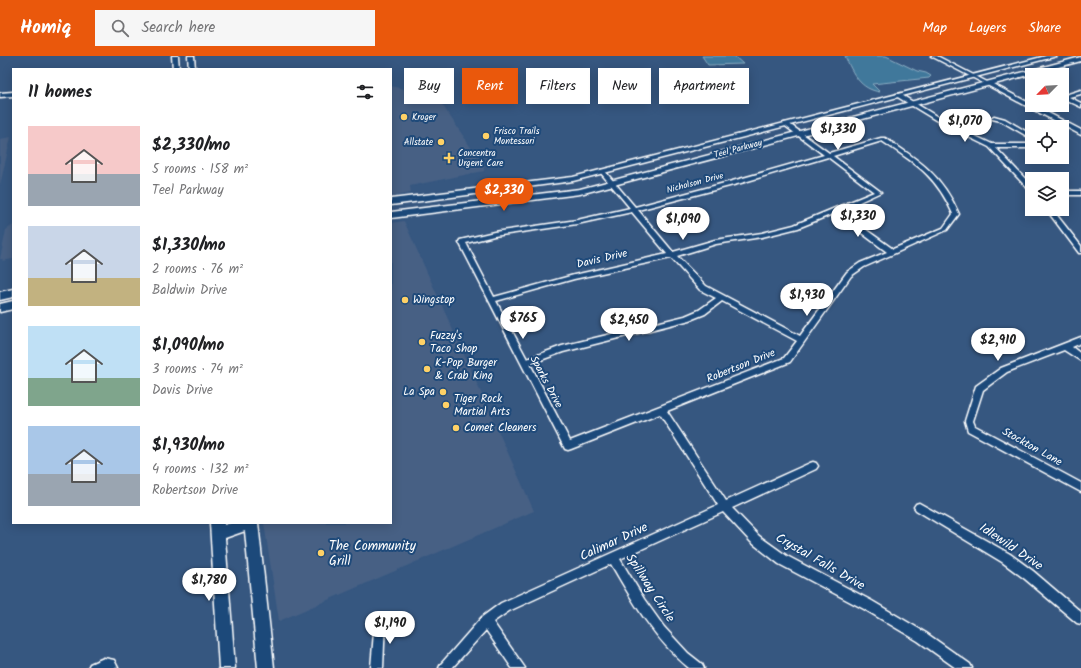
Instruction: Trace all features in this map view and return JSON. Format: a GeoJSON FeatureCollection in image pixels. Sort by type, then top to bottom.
{"type":"FeatureCollection","features":[{"type":"Feature","properties":{"kind":"main road"},"geometry":{"type":"LineString","coordinates":[[175,56],[176,68]]}},
{"type":"Feature","properties":{"kind":"main road"},"geometry":{"type":"LineString","coordinates":[[191,56],[192,68]]}},
{"type":"Feature","properties":{"kind":"main road","name":"Teel Parkway"},"geometry":{"type":"LineString","coordinates":[[392,202],[457,193],[545,184],[710,144],[1054,56]]}},
{"type":"Feature","properties":{"kind":"main road","name":"Teel Parkway"},"geometry":{"type":"LineString","coordinates":[[392,215],[532,199],[612,183],[912,103],[1081,60]]}},
{"type":"Feature","properties":{"kind":"main road"},"geometry":{"type":"LineString","coordinates":[[869,103],[882,111]]}},
{"type":"Feature","properties":{"kind":"main road"},"geometry":{"type":"LineString","coordinates":[[710,144],[721,154]]}},
{"type":"Feature","properties":{"kind":"main road"},"geometry":{"type":"LineString","coordinates":[[457,193],[460,206]]}},
{"type":"Feature","properties":{"kind":"main road"},"geometry":{"type":"LineString","coordinates":[[0,296],[12,293]]}},
{"type":"Feature","properties":{"kind":"main road"},"geometry":{"type":"LineString","coordinates":[[0,308],[12,305]]}},
{"type":"Feature","properties":{"kind":"main road"},"geometry":{"type":"LineString","coordinates":[[227,668],[217,529],[244,524]]}},
{"type":"Feature","properties":{"kind":"main road"},"geometry":{"type":"LineString","coordinates":[[250,524],[266,668]]}},
{"type":"Feature","properties":{"kind":"street"},"geometry":{"type":"LineString","coordinates":[[937,56],[971,76],[1081,133]]}},
{"type":"Feature","properties":{"kind":"street"},"geometry":{"type":"LineString","coordinates":[[1081,92],[1064,96],[1081,105]]}},
{"type":"Feature","properties":{"kind":"street"},"geometry":{"type":"LineString","coordinates":[[0,95],[12,94]]}},
{"type":"Feature","properties":{"kind":"street"},"geometry":{"type":"LineString","coordinates":[[898,95],[944,123],[991,146],[1025,182]]}},
{"type":"Feature","properties":{"kind":"street"},"geometry":{"type":"LineString","coordinates":[[994,118],[1003,120],[1025,133]]}},
{"type":"Feature","properties":{"kind":"street"},"geometry":{"type":"LineString","coordinates":[[786,124],[829,155]]}},
{"type":"Feature","properties":{"kind":"street","name":"Nicholson Drive"},"geometry":{"type":"LineString","coordinates":[[462,242],[483,236],[548,228],[633,209],[883,140]]}},
{"type":"Feature","properties":{"kind":"street","name":"Robertson Drive"},"geometry":{"type":"LineString","coordinates":[[568,446],[787,360],[849,274],[862,265],[923,240],[945,229],[956,214],[950,197],[940,182],[924,167],[883,140]]}},
{"type":"Feature","properties":{"kind":"street"},"geometry":{"type":"LineString","coordinates":[[991,146],[1025,146]]}},
{"type":"Feature","properties":{"kind":"street","name":"Davis Drive"},"geometry":{"type":"LineString","coordinates":[[491,300],[574,277],[672,255],[715,242],[762,235],[796,227],[878,192],[829,155]]}},
{"type":"Feature","properties":{"kind":"street"},"geometry":{"type":"LineString","coordinates":[[602,171],[672,255],[703,288],[802,340]]}},
{"type":"Feature","properties":{"kind":"street"},"geometry":{"type":"LineString","coordinates":[[1069,193],[1081,193]]}},
{"type":"Feature","properties":{"kind":"street"},"geometry":{"type":"LineString","coordinates":[[835,210],[892,252]]}},
{"type":"Feature","properties":{"kind":"street"},"geometry":{"type":"LineString","coordinates":[[1055,216],[1080,248]]}},
{"type":"Feature","properties":{"kind":"street","name":"Sparks Drive"},"geometry":{"type":"LineString","coordinates":[[462,242],[568,446]]}},
{"type":"Feature","properties":{"kind":"street"},"geometry":{"type":"LineString","coordinates":[[524,363],[562,349],[686,318],[702,312],[721,298]]}},
{"type":"Feature","properties":{"kind":"street"},"geometry":{"type":"LineString","coordinates":[[1081,340],[1066,346],[1081,358]]}},
{"type":"Feature","properties":{"kind":"street","name":"Stockton Lane"},"geometry":{"type":"LineString","coordinates":[[1066,346],[1004,370],[979,388],[969,420],[971,428],[1081,488]]}},
{"type":"Feature","properties":{"kind":"street","name":"Crystal Falls Drive"},"geometry":{"type":"LineString","coordinates":[[662,410],[724,506],[755,539],[783,560],[868,605],[922,637],[966,668]]}},
{"type":"Feature","properties":{"kind":"street","name":"Calimar Drive"},"geometry":{"type":"LineString","coordinates":[[445,668],[495,613],[513,602],[813,466]]}},
{"type":"Feature","properties":{"kind":"street","name":"Idlewild Drive"},"geometry":{"type":"LineString","coordinates":[[919,507],[1006,558],[1029,575],[1081,619]]}},
{"type":"Feature","properties":{"kind":"street","name":"Spillway Circle"},"geometry":{"type":"LineString","coordinates":[[613,557],[646,613],[676,648],[698,668]]}},
{"type":"Feature","properties":{"kind":"street"},"geometry":{"type":"LineString","coordinates":[[377,668],[380,620]]}},
{"type":"Feature","properties":{"kind":"street"},"geometry":{"type":"LineString","coordinates":[[486,622],[519,668]]}},
{"type":"Feature","properties":{"kind":"street"},"geometry":{"type":"LineString","coordinates":[[94,668],[104,664],[111,666]]}},
{"type":"Feature","properties":{"kind":"shaded area"},"geometry":{"type":"Polygon","coordinates":[[[702,56],[734,56],[743,64],[708,65],[702,56]]]}},
{"type":"Feature","properties":{"kind":"shaded area"},"geometry":{"type":"Polygon","coordinates":[[[845,56],[886,56],[931,76],[929,78],[872,84],[880,92],[867,88],[858,80],[845,56]]]}},
{"type":"Feature","properties":{"kind":"shaded area"},"geometry":{"type":"Polygon","coordinates":[[[392,86],[404,89],[404,104],[442,104],[484,167],[484,171],[410,186],[411,193],[392,197],[392,86]]]}},
{"type":"Feature","properties":{"kind":"shaded area"},"geometry":{"type":"Polygon","coordinates":[[[11,137],[0,185],[0,139],[11,137]]]}},
{"type":"Feature","properties":{"kind":"shaded area"},"geometry":{"type":"Polygon","coordinates":[[[404,221],[534,511],[279,621],[264,524],[392,524],[392,223],[404,221]]]}},
{"type":"Feature","properties":{"kind":"shaded area"},"geometry":{"type":"Polygon","coordinates":[[[12,226],[12,259],[2,261],[3,259],[0,259],[6,230],[12,226]]]}},
{"type":"Feature","properties":{"kind":"place","name":"Kroger"},"geometry":{"type":"Point","coordinates":[404,117]}},
{"type":"Feature","properties":{"kind":"place","name":"Frisco Trails Montessori"},"geometry":{"type":"Point","coordinates":[486,136]}},
{"type":"Feature","properties":{"kind":"place","name":"Allstate"},"geometry":{"type":"Point","coordinates":[441,142]}},
{"type":"Feature","properties":{"kind":"place","name":"Concentra Urgent Care"},"geometry":{"type":"Point","coordinates":[449,158]}},
{"type":"Feature","properties":{"kind":"place","name":"Wingstop"},"geometry":{"type":"Point","coordinates":[405,300]}},
{"type":"Feature","properties":{"kind":"place","name":"Fuzzy's Taco Shop"},"geometry":{"type":"Point","coordinates":[422,342]}},
{"type":"Feature","properties":{"kind":"place","name":"K-Pop Burger & Crab King"},"geometry":{"type":"Point","coordinates":[427,369]}},
{"type":"Feature","properties":{"kind":"place","name":"La Spa"},"geometry":{"type":"Point","coordinates":[443,392]}},
{"type":"Feature","properties":{"kind":"place","name":"Tiger Rock Martial Arts"},"geometry":{"type":"Point","coordinates":[446,405]}},
{"type":"Feature","properties":{"kind":"place","name":"Comet Cleaners"},"geometry":{"type":"Point","coordinates":[456,428]}},
{"type":"Feature","properties":{"kind":"place","name":"The Community Grill"},"geometry":{"type":"Point","coordinates":[321,553]}}]}
